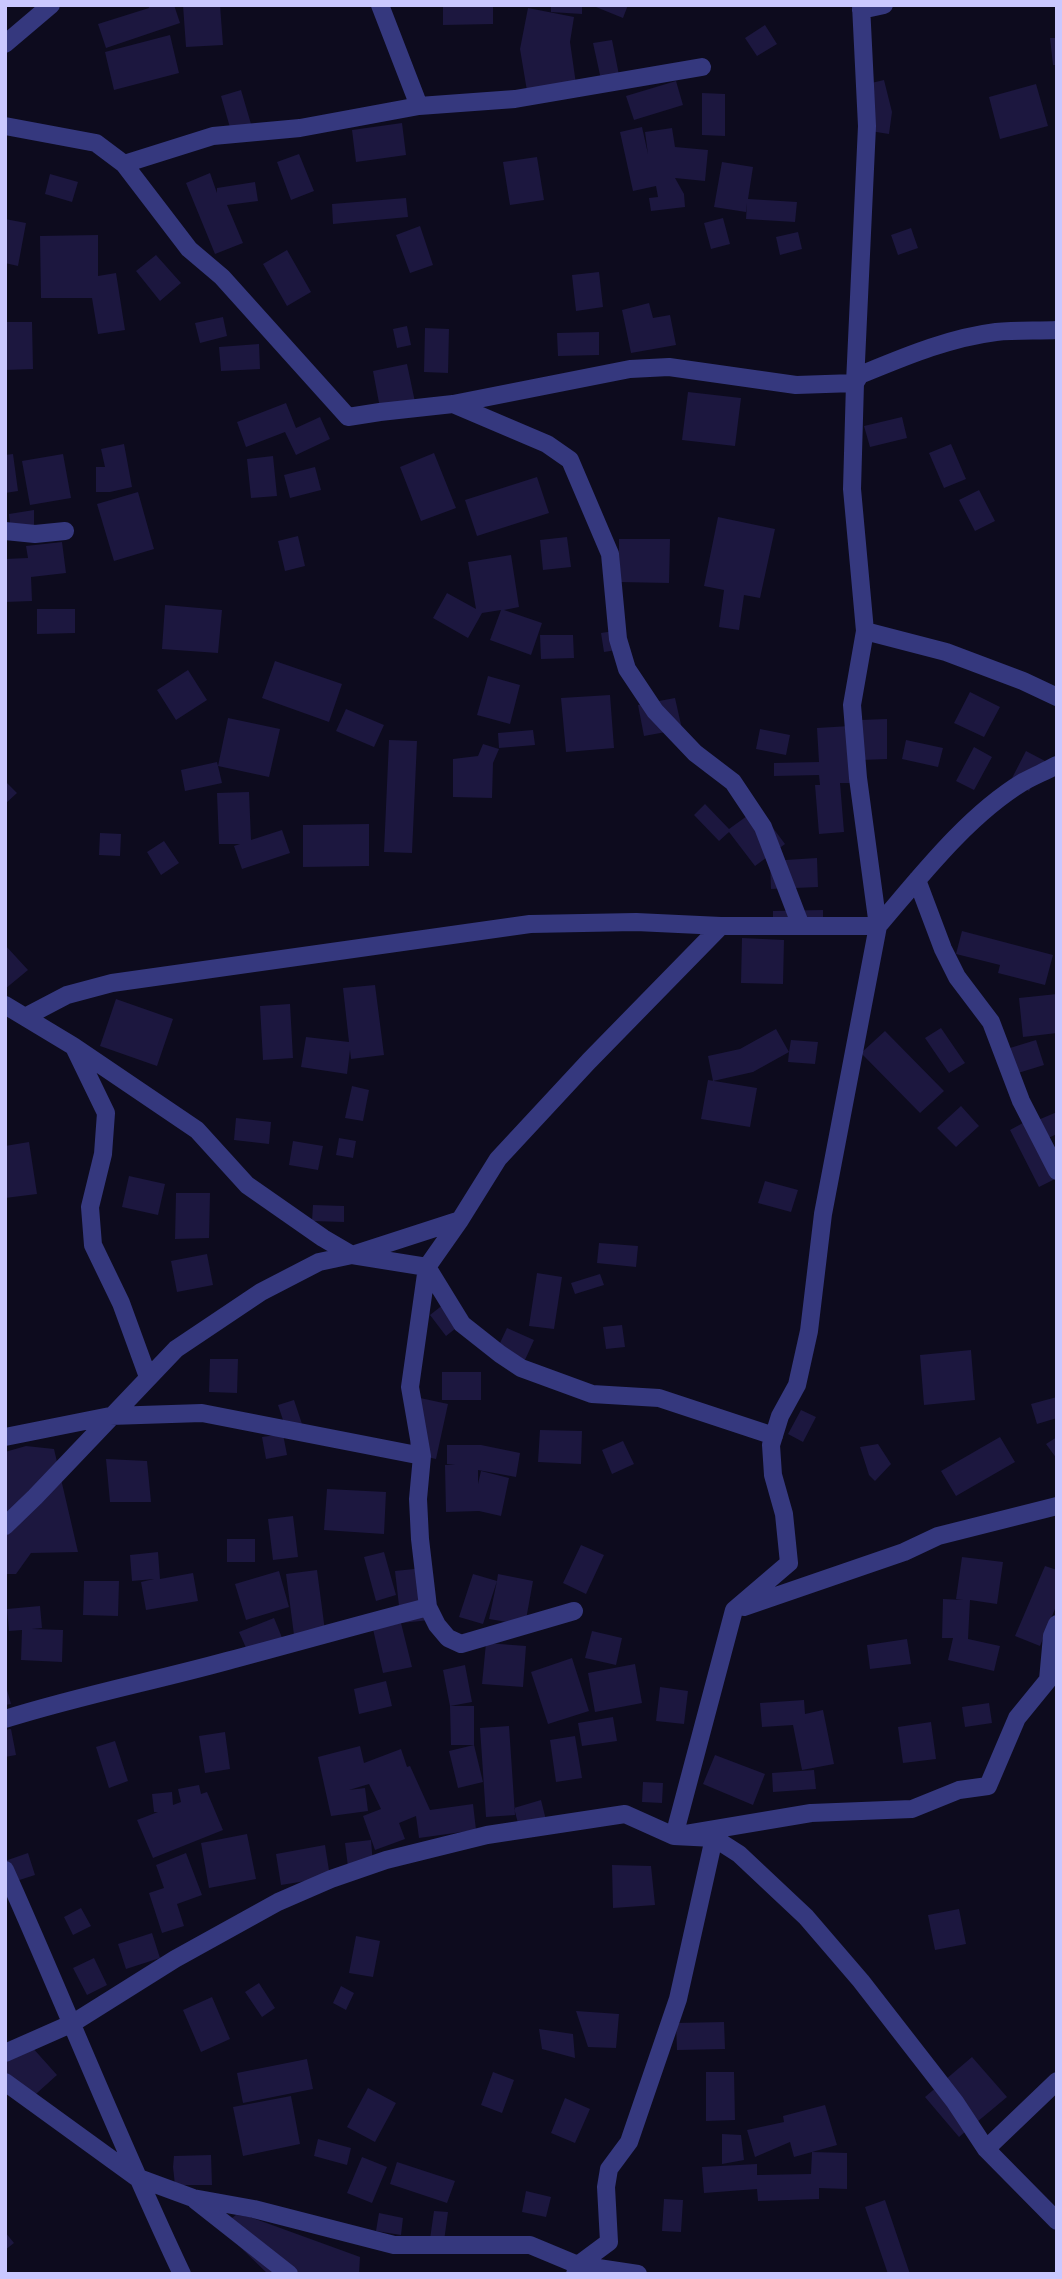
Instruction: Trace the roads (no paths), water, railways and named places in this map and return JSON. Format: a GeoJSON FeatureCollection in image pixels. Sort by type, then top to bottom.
{"type":"FeatureCollection","features":[{"type":"Feature","properties":{"kind":"street"},"geometry":{"type":"LineString","coordinates":[[5,44],[51,5]]}},
{"type":"Feature","properties":{"kind":"street"},"geometry":{"type":"LineString","coordinates":[[380,5],[419,106]]}},
{"type":"Feature","properties":{"kind":"street"},"geometry":{"type":"LineString","coordinates":[[674,1836],[734,1610],[789,1563],[784,1514],[773,1475],[771,1445],[780,1416],[797,1385],[809,1331],[823,1214],[878,926],[858,778],[852,705],[865,631],[852,489],[867,126],[861,8],[884,5]]}},
{"type":"Feature","properties":{"kind":"street"},"geometry":{"type":"LineString","coordinates":[[124,164],[213,136],[300,128],[419,106],[515,99],[702,67]]}},
{"type":"Feature","properties":{"kind":"street"},"geometry":{"type":"LineString","coordinates":[[5,126],[96,143],[124,164],[189,249],[222,277],[348,417],[453,404],[630,369],[668,366],[796,385],[855,383]]}},
{"type":"Feature","properties":{"kind":"street"},"geometry":{"type":"LineString","coordinates":[[855,383],[860,375],[917,352],[959,339],[996,332],[1057,330]]}},
{"type":"Feature","properties":{"kind":"street"},"geometry":{"type":"LineString","coordinates":[[453,404],[547,444],[570,460],[610,554],[618,639],[627,668],[655,711],[695,753],[733,782],[763,827],[801,926]]}},
{"type":"Feature","properties":{"kind":"street"},"geometry":{"type":"LineString","coordinates":[[5,531],[35,534],[65,531]]}},
{"type":"Feature","properties":{"kind":"street"},"geometry":{"type":"LineString","coordinates":[[865,631],[946,652],[1057,697]]}},
{"type":"Feature","properties":{"kind":"street"},"geometry":{"type":"LineString","coordinates":[[25,1017],[67,995],[112,983],[530,924],[636,922],[721,926],[878,926],[971,823],[1022,783],[1057,765]]}},
{"type":"Feature","properties":{"kind":"street"},"geometry":{"type":"LineString","coordinates":[[917,880],[943,949],[957,977],[992,1022],[1021,1101],[1057,1171]]}},
{"type":"Feature","properties":{"kind":"street"},"geometry":{"type":"LineString","coordinates":[[574,1611],[461,1644],[447,1638],[428,1607],[418,1499],[422,1456],[410,1387],[428,1267],[498,1158],[721,926]]}},
{"type":"Feature","properties":{"kind":"street"},"geometry":{"type":"LineString","coordinates":[[5,1005],[73,1046],[197,1130],[247,1185],[323,1238],[352,1255],[428,1267]]}},
{"type":"Feature","properties":{"kind":"street"},"geometry":{"type":"LineString","coordinates":[[73,1046],[106,1113],[103,1154],[90,1207],[93,1245],[121,1303],[148,1377]]}},
{"type":"Feature","properties":{"kind":"street"},"geometry":{"type":"LineString","coordinates":[[5,1526],[176,1349],[261,1292],[319,1262],[352,1255],[460,1220]]}},
{"type":"Feature","properties":{"kind":"street"},"geometry":{"type":"LineString","coordinates":[[428,1267],[462,1324],[521,1368],[592,1394],[660,1398],[774,1436]]}},
{"type":"Feature","properties":{"kind":"street"},"geometry":{"type":"LineString","coordinates":[[5,1437],[110,1416],[202,1413],[422,1456]]}},
{"type":"Feature","properties":{"kind":"street"},"geometry":{"type":"LineString","coordinates":[[734,1610],[904,1552],[938,1536],[1057,1506]]}},
{"type":"Feature","properties":{"kind":"street"},"geometry":{"type":"LineString","coordinates":[[5,1719],[428,1607]]}},
{"type":"Feature","properties":{"kind":"street"},"geometry":{"type":"LineString","coordinates":[[674,1836],[811,1812],[912,1808],[958,1790],[988,1786],[1017,1718],[1048,1680],[1052,1636],[1057,1624]]}},
{"type":"Feature","properties":{"kind":"street"},"geometry":{"type":"LineString","coordinates":[[5,2053],[73,2023],[175,1959],[278,1902],[331,1879],[386,1860],[487,1835],[625,1814],[674,1836],[714,1838],[739,1854],[806,1917],[861,1981],[955,2102],[986,2149],[1057,2221]]}},
{"type":"Feature","properties":{"kind":"street"},"geometry":{"type":"LineString","coordinates":[[577,2269],[609,2242],[606,2187],[610,2169],[629,2142],[678,1999],[714,1838]]}},
{"type":"Feature","properties":{"kind":"street"},"geometry":{"type":"LineString","coordinates":[[5,1870],[73,2023],[136,2177],[182,2274]]}},
{"type":"Feature","properties":{"kind":"street"},"geometry":{"type":"LineString","coordinates":[[986,2149],[1057,2081]]}},
{"type":"Feature","properties":{"kind":"street"},"geometry":{"type":"LineString","coordinates":[[5,2082],[136,2177],[192,2198],[254,2209],[394,2245],[530,2245],[577,2269],[638,2274]]}},
{"type":"Feature","properties":{"kind":"street"},"geometry":{"type":"LineString","coordinates":[[192,2198],[289,2274]]}}]}
